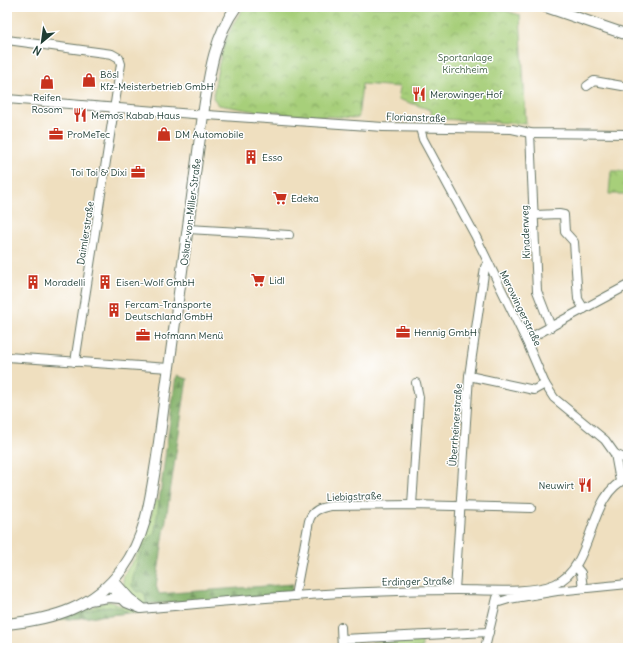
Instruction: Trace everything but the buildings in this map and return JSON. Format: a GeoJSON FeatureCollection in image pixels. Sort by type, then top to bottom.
{"type":"FeatureCollection","features":[{"type":"Feature","properties":{"kind":"main road","name":"Oskar-von-Miller-Straße"},"geometry":{"type":"LineString","coordinates":[[7,624],[53,617],[88,601],[110,582],[122,569],[137,546],[146,518],[169,368],[203,115],[212,61],[221,34],[236,7]]}},
{"type":"Feature","properties":{"kind":"main road"},"geometry":{"type":"LineString","coordinates":[[546,7],[628,35]]}},
{"type":"Feature","properties":{"kind":"street","name":"Daimlerstraße"},"geometry":{"type":"LineString","coordinates":[[7,40],[112,54],[119,58],[121,64],[76,362]]}},
{"type":"Feature","properties":{"kind":"street"},"geometry":{"type":"LineString","coordinates":[[587,86],[594,81],[628,87]]}},
{"type":"Feature","properties":{"kind":"street","name":"Florianstraße"},"geometry":{"type":"LineString","coordinates":[[7,99],[115,106],[203,115],[420,128],[512,130],[530,133],[628,134]]}},
{"type":"Feature","properties":{"kind":"street","name":"Merowingerstraße"},"geometry":{"type":"LineString","coordinates":[[420,128],[423,139],[489,264],[526,340],[545,384],[554,398],[605,440],[615,454],[620,481]]}},
{"type":"Feature","properties":{"kind":"street","name":"Kinaderweg"},"geometry":{"type":"LineString","coordinates":[[530,133],[537,291],[551,327]]}},
{"type":"Feature","properties":{"kind":"street"},"geometry":{"type":"LineString","coordinates":[[534,214],[559,214],[564,216],[565,232],[574,242],[578,299],[584,309]]}},
{"type":"Feature","properties":{"kind":"street"},"geometry":{"type":"LineString","coordinates":[[188,229],[289,235]]}},
{"type":"Feature","properties":{"kind":"street","name":"Überrheinerstraße"},"geometry":{"type":"LineString","coordinates":[[455,590],[469,376],[485,267],[489,264]]}},
{"type":"Feature","properties":{"kind":"street"},"geometry":{"type":"LineString","coordinates":[[526,340],[628,286]]}},
{"type":"Feature","properties":{"kind":"street"},"geometry":{"type":"LineString","coordinates":[[7,357],[169,368]]}},
{"type":"Feature","properties":{"kind":"street"},"geometry":{"type":"LineString","coordinates":[[469,376],[534,390],[545,384]]}},
{"type":"Feature","properties":{"kind":"street"},"geometry":{"type":"LineString","coordinates":[[412,505],[419,397],[416,383]]}},
{"type":"Feature","properties":{"kind":"street"},"geometry":{"type":"LineString","coordinates":[[615,454],[628,460]]}},
{"type":"Feature","properties":{"kind":"street"},"geometry":{"type":"LineString","coordinates":[[620,481],[628,478]]}},
{"type":"Feature","properties":{"kind":"street","name":"Erdinger Straße"},"geometry":{"type":"LineString","coordinates":[[110,582],[120,598],[132,607],[147,609],[295,596],[455,590],[498,591],[556,588],[576,567],[601,506],[620,481]]}},
{"type":"Feature","properties":{"kind":"street","name":"Liebigstraße"},"geometry":{"type":"LineString","coordinates":[[295,596],[310,516],[318,509],[331,506],[412,505],[531,508]]}},
{"type":"Feature","properties":{"kind":"street"},"geometry":{"type":"LineString","coordinates":[[576,567],[581,573],[584,588]]}},
{"type":"Feature","properties":{"kind":"street"},"geometry":{"type":"LineString","coordinates":[[110,582],[147,609]]}},
{"type":"Feature","properties":{"kind":"street"},"geometry":{"type":"LineString","coordinates":[[496,603],[556,588],[584,588],[628,584]]}},
{"type":"Feature","properties":{"kind":"street"},"geometry":{"type":"LineString","coordinates":[[485,648],[498,591]]}},
{"type":"Feature","properties":{"kind":"street"},"geometry":{"type":"LineString","coordinates":[[88,601],[120,598]]}},
{"type":"Feature","properties":{"kind":"street"},"geometry":{"type":"LineString","coordinates":[[341,627],[342,648]]}},
{"type":"Feature","properties":{"kind":"street"},"geometry":{"type":"LineString","coordinates":[[342,639],[489,632]]}},
{"type":"Feature","properties":{"kind":"green space","name":"Sportanlage Kirchheim"},"geometry":{"type":"Polygon","coordinates":[[[245,7],[493,7],[520,15],[526,124],[443,119],[437,123],[432,123],[431,110],[398,99],[400,87],[362,84],[358,118],[280,114],[280,112],[272,111],[271,114],[219,105],[213,98],[219,62],[232,27],[245,7]]]}},
{"type":"Feature","properties":{"kind":"green space"},"geometry":{"type":"Polygon","coordinates":[[[611,171],[628,171],[628,194],[609,194],[611,171]]]}},
{"type":"Feature","properties":{"kind":"green space"},"geometry":{"type":"Polygon","coordinates":[[[176,376],[187,379],[156,586],[159,594],[293,584],[291,594],[270,597],[147,604],[145,594],[141,591],[137,592],[132,586],[134,571],[139,557],[142,550],[155,532],[176,376]]]}},
{"type":"Feature","properties":{"kind":"green space"},"geometry":{"type":"Polygon","coordinates":[[[155,500],[160,501],[155,532],[147,541],[141,591],[146,594],[146,606],[135,599],[126,590],[123,579],[125,572],[135,558],[142,544],[155,500]]]}},
{"type":"Feature","properties":{"kind":"green space"},"geometry":{"type":"Polygon","coordinates":[[[108,601],[139,612],[56,620],[108,601]]]}},
{"type":"Feature","properties":{"kind":"green space"},"geometry":{"type":"Polygon","coordinates":[[[110,606],[120,608],[128,613],[69,619],[66,618],[96,608],[110,606]]]}},
{"type":"Feature","properties":{"kind":"green space"},"geometry":{"type":"Polygon","coordinates":[[[422,640],[422,648],[372,648],[372,642],[422,640]]]}},
{"type":"Feature","properties":{"kind":"place","name":"Bösl Kfz-Meisterbetrieb GmbH"},"geometry":{"type":"Point","coordinates":[89,80]}},
{"type":"Feature","properties":{"kind":"place","name":"Reifen Rosom"},"geometry":{"type":"Point","coordinates":[47,82]}},
{"type":"Feature","properties":{"kind":"place","name":"Merowinger Hof"},"geometry":{"type":"Point","coordinates":[419,94]}},
{"type":"Feature","properties":{"kind":"place","name":"Memos Kabab Haus"},"geometry":{"type":"Point","coordinates":[80,115]}},
{"type":"Feature","properties":{"kind":"place","name":"ProMeTec"},"geometry":{"type":"Point","coordinates":[56,134]}},
{"type":"Feature","properties":{"kind":"place","name":"DM Automobile"},"geometry":{"type":"Point","coordinates":[164,134]}},
{"type":"Feature","properties":{"kind":"place","name":"Esso"},"geometry":{"type":"Point","coordinates":[251,157]}},
{"type":"Feature","properties":{"kind":"place","name":"Toi Toi & Dixi"},"geometry":{"type":"Point","coordinates":[138,172]}},
{"type":"Feature","properties":{"kind":"place","name":"Edeka"},"geometry":{"type":"Point","coordinates":[280,198]}},
{"type":"Feature","properties":{"kind":"place","name":"Lidl"},"geometry":{"type":"Point","coordinates":[258,280]}},
{"type":"Feature","properties":{"kind":"place","name":"Moradelli"},"geometry":{"type":"Point","coordinates":[33,282]}},
{"type":"Feature","properties":{"kind":"place","name":"Eisen-Wolf GmbH"},"geometry":{"type":"Point","coordinates":[105,282]}},
{"type":"Feature","properties":{"kind":"place","name":"Fercam-Transporte Deutschland GmbH"},"geometry":{"type":"Point","coordinates":[114,310]}},
{"type":"Feature","properties":{"kind":"place","name":"Hennig GmbH"},"geometry":{"type":"Point","coordinates":[403,332]}},
{"type":"Feature","properties":{"kind":"place","name":"Hofmann Menü"},"geometry":{"type":"Point","coordinates":[143,335]}},
{"type":"Feature","properties":{"kind":"place","name":"Neuwirt"},"geometry":{"type":"Point","coordinates":[585,485]}}]}
